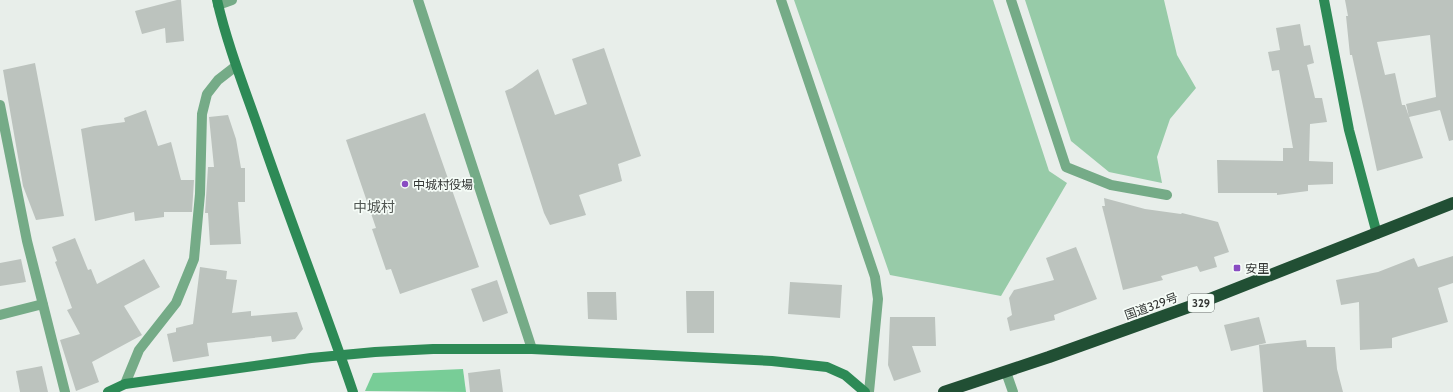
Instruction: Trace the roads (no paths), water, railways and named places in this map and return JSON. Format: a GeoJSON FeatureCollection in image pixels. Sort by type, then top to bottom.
{"type":"FeatureCollection","features":[{"type":"Feature","properties":{"kind":"highway","name":"国道329号"},"geometry":{"type":"LineString","coordinates":[[944,392],[1006,372],[1197,304],[1378,234],[1453,203]]}},
{"type":"Feature","properties":{"kind":"street"},"geometry":{"type":"LineString","coordinates":[[232,0],[217,2],[236,66],[294,231],[335,338],[353,392]]}},
{"type":"Feature","properties":{"kind":"street"},"geometry":{"type":"LineString","coordinates":[[418,0],[532,349]]}},
{"type":"Feature","properties":{"kind":"street"},"geometry":{"type":"LineString","coordinates":[[781,0],[875,277],[878,299],[870,392]]}},
{"type":"Feature","properties":{"kind":"street"},"geometry":{"type":"LineString","coordinates":[[1011,0],[1066,167],[1111,185],[1167,195]]}},
{"type":"Feature","properties":{"kind":"street"},"geometry":{"type":"LineString","coordinates":[[1324,0],[1349,130],[1378,234]]}},
{"type":"Feature","properties":{"kind":"street"},"geometry":{"type":"LineString","coordinates":[[125,384],[139,350],[176,303],[194,259],[200,194],[202,114],[207,94],[210,89],[218,80],[236,66]]}},
{"type":"Feature","properties":{"kind":"street"},"geometry":{"type":"LineString","coordinates":[[0,105],[26,241],[65,392]]}},
{"type":"Feature","properties":{"kind":"street"},"geometry":{"type":"LineString","coordinates":[[0,315],[42,304]]}},
{"type":"Feature","properties":{"kind":"street"},"geometry":{"type":"LineString","coordinates":[[108,392],[125,384],[311,358],[375,352],[433,349],[532,349],[772,362],[827,367],[845,375],[866,392]]}},
{"type":"Feature","properties":{"kind":"street"},"geometry":{"type":"LineString","coordinates":[[1006,372],[1013,392]]}},
{"type":"Feature","properties":{"kind":"place","name":"中城村役場"},"geometry":{"type":"Point","coordinates":[405,184]}},
{"type":"Feature","properties":{"kind":"place","name":"安里"},"geometry":{"type":"Point","coordinates":[1237,268]}},
{"type":"Feature","properties":{"kind":"district","name":"中城村"},"geometry":{"type":"Point","coordinates":[374,207]}}]}
